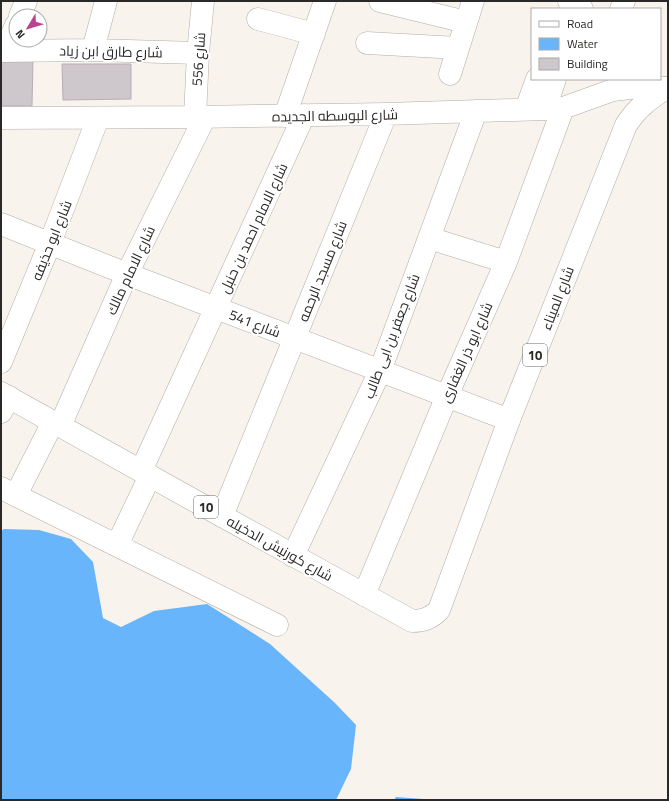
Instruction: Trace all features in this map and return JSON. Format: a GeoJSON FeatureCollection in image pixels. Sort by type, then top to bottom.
{"type":"FeatureCollection","features":[{"type":"Feature","properties":{"kind":"street"},"geometry":{"type":"LineString","coordinates":[[93,50],[106,1]]}},
{"type":"Feature","properties":{"kind":"street","name":"شارع 556"},"geometry":{"type":"LineString","coordinates":[[200,117],[198,53],[203,1]]}},
{"type":"Feature","properties":{"kind":"street","name":"شارع الامام احمد بن حنبل"},"geometry":{"type":"LineString","coordinates":[[117,545],[145,473],[216,308],[295,115],[314,34],[325,1]]}},
{"type":"Feature","properties":{"kind":"street"},"geometry":{"type":"LineString","coordinates":[[380,1],[466,22]]}},
{"type":"Feature","properties":{"kind":"street"},"geometry":{"type":"LineString","coordinates":[[450,74],[473,1]]}},
{"type":"Feature","properties":{"kind":"street"},"geometry":{"type":"LineString","coordinates":[[258,19],[314,34]]}},
{"type":"Feature","properties":{"kind":"street"},"geometry":{"type":"LineString","coordinates":[[3,51],[8,41]]}},
{"type":"Feature","properties":{"kind":"street"},"geometry":{"type":"LineString","coordinates":[[367,43],[458,48]]}},
{"type":"Feature","properties":{"kind":"street","name":"شارع طارق ابن زياد"},"geometry":{"type":"LineString","coordinates":[[3,51],[93,50],[198,53]]}},
{"type":"Feature","properties":{"kind":"street"},"geometry":{"type":"LineString","coordinates":[[537,80],[545,109]]}},
{"type":"Feature","properties":{"kind":"street"},"geometry":{"type":"LineString","coordinates":[[545,109],[555,80]]}},
{"type":"Feature","properties":{"kind":"street","name":"شارع البوسطه الجديده"},"geometry":{"type":"LineString","coordinates":[[1,118],[386,114],[545,109],[613,85],[630,88],[667,88]]}},
{"type":"Feature","properties":{"kind":"street","name":"شارع الميناء"},"geometry":{"type":"LineString","coordinates":[[412,621],[427,619],[438,610],[509,420],[626,125],[647,100],[667,88]]}},
{"type":"Feature","properties":{"kind":"street","name":"شارع ابو ذر الغفارى"},"geometry":{"type":"LineString","coordinates":[[364,595],[447,396],[506,262],[545,109]]}},
{"type":"Feature","properties":{"kind":"street","name":"شارع جعفر بن ابى طالب"},"geometry":{"type":"LineString","coordinates":[[293,556],[380,371],[476,111]]}},
{"type":"Feature","properties":{"kind":"street","name":"شارع مسجد الرحمه"},"geometry":{"type":"LineString","coordinates":[[222,516],[386,114]]}},
{"type":"Feature","properties":{"kind":"street","name":"شارع الامام مالك"},"geometry":{"type":"LineString","coordinates":[[9,492],[56,424],[128,274],[200,117]]}},
{"type":"Feature","properties":{"kind":"street","name":"شارع ابو حذيفه"},"geometry":{"type":"LineString","coordinates":[[1,362],[50,243],[98,118]]}},
{"type":"Feature","properties":{"kind":"street","name":"شارع 541"},"geometry":{"type":"LineString","coordinates":[[1,224],[509,420]]}},
{"type":"Feature","properties":{"kind":"street"},"geometry":{"type":"LineString","coordinates":[[429,238],[506,262]]}},
{"type":"Feature","properties":{"kind":"street","name":"شارع كورنيش الدخيله"},"geometry":{"type":"LineString","coordinates":[[4,401],[56,424],[412,621]]}},
{"type":"Feature","properties":{"kind":"street"},"geometry":{"type":"LineString","coordinates":[[9,492],[277,625]]}},
{"type":"Feature","properties":{"kind":"water"},"geometry":{"type":"Polygon","coordinates":[[[4,529],[39,530],[71,539],[93,562],[103,618],[121,627],[154,611],[207,604],[270,644],[335,703],[356,725],[351,769],[336,800],[1,800],[1,531],[4,529]]]}},
{"type":"Feature","properties":{"kind":"water"},"geometry":{"type":"Polygon","coordinates":[[[396,797],[437,800],[394,800],[396,797]]]}},
{"type":"Feature","properties":{"kind":"building"},"geometry":{"type":"Polygon","coordinates":[[[33,59],[32,106],[1,106],[1,60],[33,59]]]}},
{"type":"Feature","properties":{"kind":"building"},"geometry":{"type":"Polygon","coordinates":[[[62,64],[131,64],[131,99],[63,100],[62,64]]]}}]}
